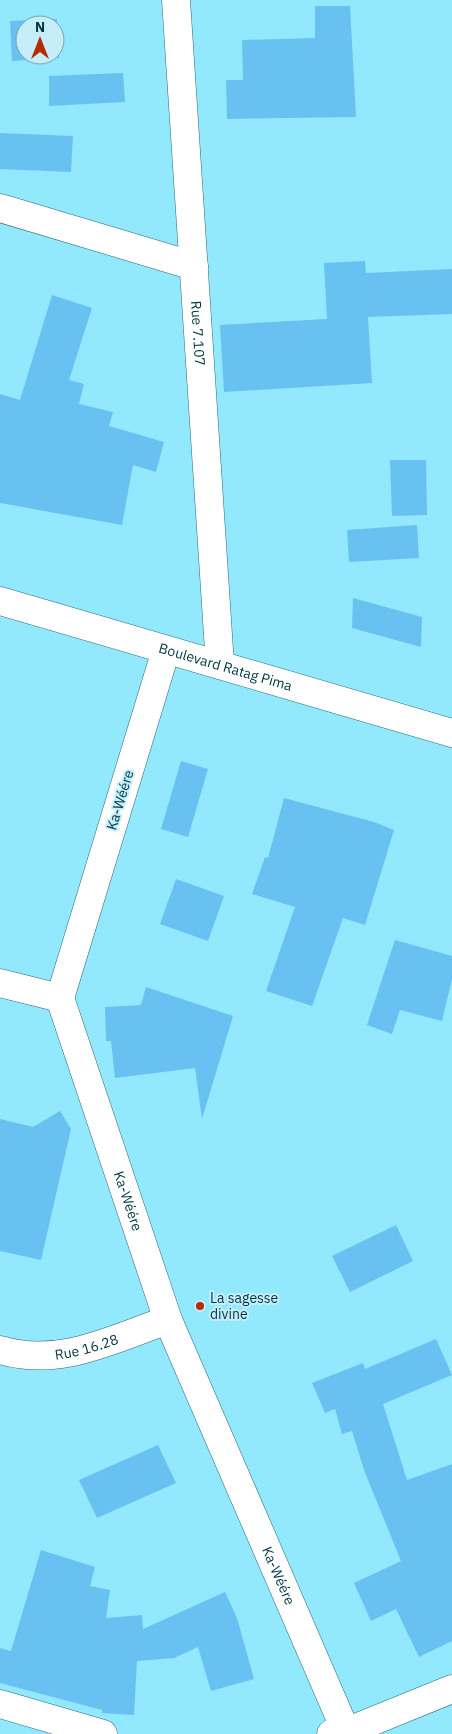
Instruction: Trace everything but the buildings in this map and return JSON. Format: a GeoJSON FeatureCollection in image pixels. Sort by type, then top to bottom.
{"type":"FeatureCollection","features":[{"type":"Feature","properties":{"kind":"street","name":"Rue 7.107"},"geometry":{"type":"LineString","coordinates":[[176,0],[220,665]]}},
{"type":"Feature","properties":{"kind":"street"},"geometry":{"type":"LineString","coordinates":[[0,208],[194,266]]}},
{"type":"Feature","properties":{"kind":"street","name":"Boulevard Ratag Pima"},"geometry":{"type":"LineString","coordinates":[[0,601],[452,733]]}},
{"type":"Feature","properties":{"kind":"street","name":"Ka-Wéére"},"geometry":{"type":"LineString","coordinates":[[166,650],[60,998],[168,1320],[342,1733]]}},
{"type":"Feature","properties":{"kind":"street"},"geometry":{"type":"LineString","coordinates":[[0,983],[60,998]]}},
{"type":"Feature","properties":{"kind":"street","name":"Rue 16.28"},"geometry":{"type":"LineString","coordinates":[[0,1350],[36,1357],[65,1355],[168,1320]]}},
{"type":"Feature","properties":{"kind":"street"},"geometry":{"type":"LineString","coordinates":[[342,1733],[452,1689]]}},
{"type":"Feature","properties":{"kind":"street"},"geometry":{"type":"LineString","coordinates":[[0,1704],[103,1734]]}},
{"type":"Feature","properties":{"kind":"place","name":"La sagesse divine"},"geometry":{"type":"Point","coordinates":[200,1306]}}]}
